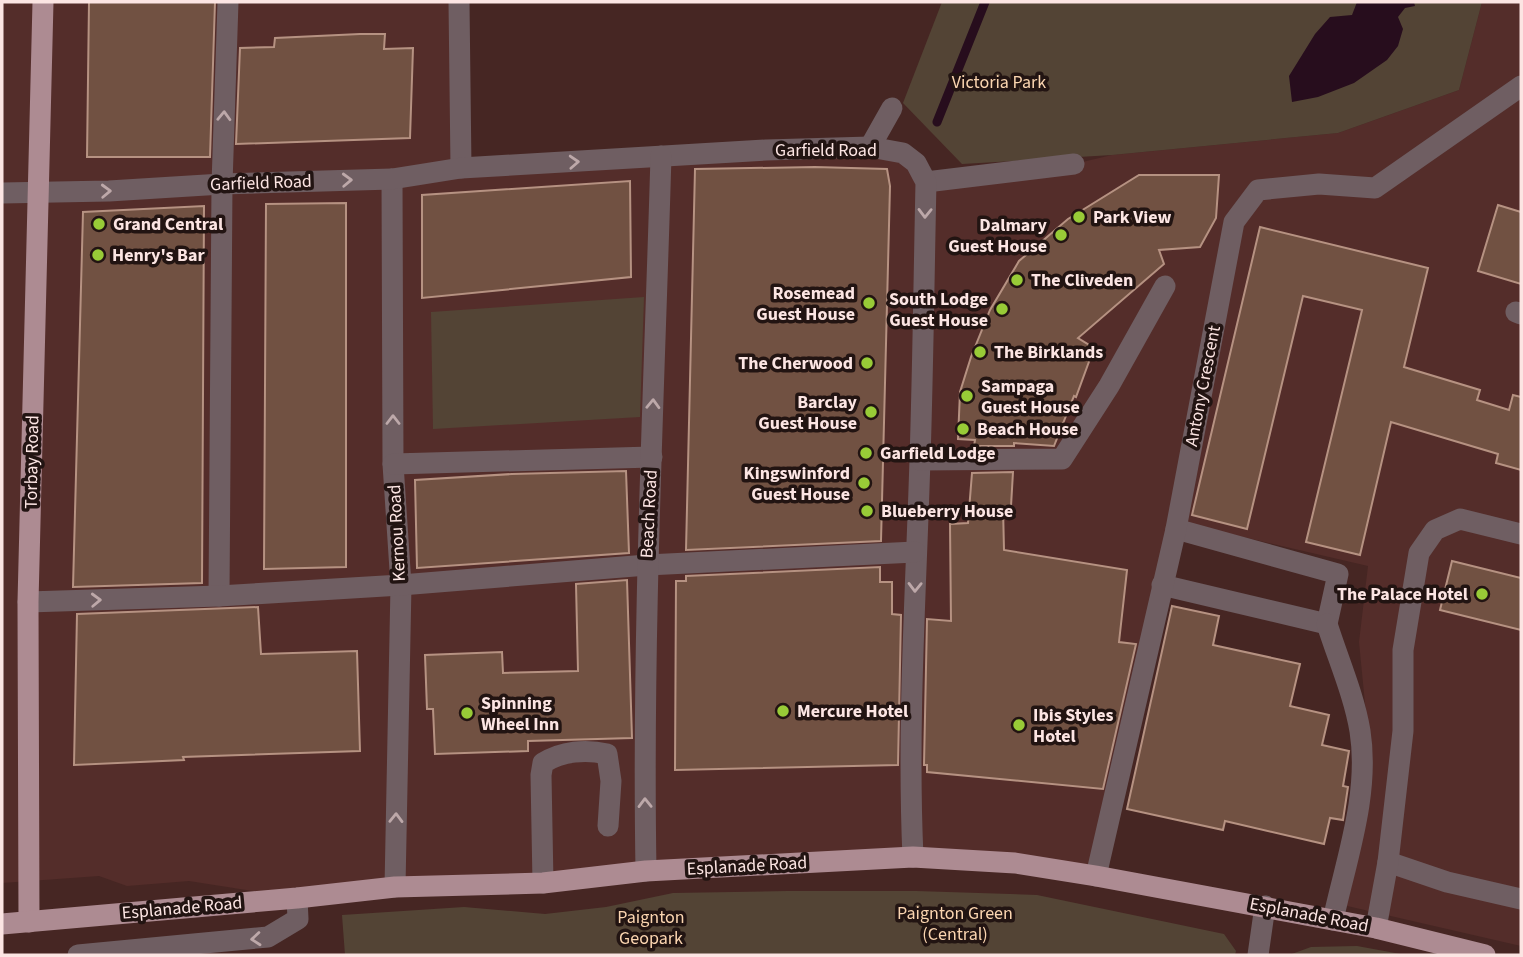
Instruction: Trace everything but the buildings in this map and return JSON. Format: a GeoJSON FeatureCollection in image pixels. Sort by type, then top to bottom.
{"type":"FeatureCollection","features":[{"type":"Feature","properties":{"kind":"main road","name":"Torbay Road"},"geometry":{"type":"LineString","coordinates":[[29,922],[28,602],[43,2]]}},
{"type":"Feature","properties":{"kind":"main road","name":"Esplanade Road"},"geometry":{"type":"LineString","coordinates":[[2,924],[395,887],[543,883],[646,871],[913,857],[1016,863],[1096,876],[1376,928],[1485,955]]}},
{"type":"Feature","properties":{"kind":"street"},"geometry":{"type":"LineString","coordinates":[[219,596],[222,184],[229,2]]}},
{"type":"Feature","properties":{"kind":"street"},"geometry":{"type":"LineString","coordinates":[[459,2],[461,168]]}},
{"type":"Feature","properties":{"kind":"street","name":"Antony Crescent"},"geometry":{"type":"LineString","coordinates":[[1096,876],[1176,530],[1234,222],[1258,190],[1319,184],[1375,188],[1521,86]]}},
{"type":"Feature","properties":{"kind":"street"},"geometry":{"type":"LineString","coordinates":[[870,147],[892,108]]}},
{"type":"Feature","properties":{"kind":"street","name":"Garfield Road"},"geometry":{"type":"LineString","coordinates":[[2,193],[109,191],[392,178],[461,168],[870,147],[904,153],[916,163],[926,182]]}},
{"type":"Feature","properties":{"kind":"street","name":"Beach Road"},"geometry":{"type":"LineString","coordinates":[[646,871],[646,565],[661,156]]}},
{"type":"Feature","properties":{"kind":"street"},"geometry":{"type":"LineString","coordinates":[[913,857],[910,788],[926,182],[1074,164]]}},
{"type":"Feature","properties":{"kind":"street","name":"Kernou Road"},"geometry":{"type":"LineString","coordinates":[[392,178],[393,464],[401,585],[395,887]]}},
{"type":"Feature","properties":{"kind":"street"},"geometry":{"type":"LineString","coordinates":[[920,460],[1062,459],[1109,386],[1165,286]]}},
{"type":"Feature","properties":{"kind":"street"},"geometry":{"type":"LineString","coordinates":[[393,464],[652,457]]}},
{"type":"Feature","properties":{"kind":"street"},"geometry":{"type":"LineString","coordinates":[[1376,928],[1388,862],[1403,731],[1403,650],[1419,553],[1435,530],[1460,519],[1521,534]]}},
{"type":"Feature","properties":{"kind":"street"},"geometry":{"type":"LineString","coordinates":[[1176,530],[1338,575],[1327,624],[1360,729],[1362,765],[1358,808],[1333,920]]}},
{"type":"Feature","properties":{"kind":"street"},"geometry":{"type":"LineString","coordinates":[[28,602],[219,596],[401,585],[646,565],[915,552]]}},
{"type":"Feature","properties":{"kind":"street"},"geometry":{"type":"LineString","coordinates":[[1162,585],[1327,624]]}},
{"type":"Feature","properties":{"kind":"street"},"geometry":{"type":"LineString","coordinates":[[543,883],[543,763],[559,755],[596,752],[607,754],[644,747]]}},
{"type":"Feature","properties":{"kind":"street"},"geometry":{"type":"LineString","coordinates":[[607,754],[611,780],[608,827]]}},
{"type":"Feature","properties":{"kind":"street"},"geometry":{"type":"LineString","coordinates":[[1388,862],[1447,882],[1521,899]]}},
{"type":"Feature","properties":{"kind":"street"},"geometry":{"type":"LineString","coordinates":[[78,955],[268,937],[298,919],[296,898]]}},
{"type":"Feature","properties":{"kind":"street"},"geometry":{"type":"LineString","coordinates":[[1258,955],[1265,906]]}},
{"type":"Feature","properties":{"kind":"shaded area"},"geometry":{"type":"Polygon","coordinates":[[[2,2],[459,2],[461,168],[903,153],[926,182],[1074,164],[1112,155],[1338,133],[1459,90],[1482,2],[1521,2],[1521,946],[1343,905],[1368,734],[1359,642],[1368,566],[1179,522],[1096,876],[913,857],[297,898],[189,881],[127,886],[99,876],[2,883],[2,2]]]}},
{"type":"Feature","properties":{"kind":"shaded area"},"geometry":{"type":"Polygon","coordinates":[[[1357,2],[1414,2],[1415,6],[1405,8],[1398,17],[1403,29],[1398,46],[1387,60],[1354,83],[1318,97],[1292,102],[1289,76],[1315,34],[1330,17],[1352,15],[1357,2]]]}},
{"type":"Feature","properties":{"kind":"green space","name":"Victoria Park"},"geometry":{"type":"Polygon","coordinates":[[[942,2],[1482,2],[1459,90],[1338,133],[1112,155],[962,164],[903,103],[942,2]]]}},
{"type":"Feature","properties":{"kind":"green space"},"geometry":{"type":"Polygon","coordinates":[[[644,297],[640,417],[433,429],[431,312],[644,297]]]}},
{"type":"Feature","properties":{"kind":"green space","name":"Paignton Green (Central)"},"geometry":{"type":"Polygon","coordinates":[[[788,891],[1037,895],[1224,934],[1236,951],[1235,955],[345,955],[342,915],[464,907],[545,914],[606,907],[673,893],[788,891]]]}},
{"type":"Feature","properties":{"kind":"green space"},"geometry":{"type":"Polygon","coordinates":[[[1357,946],[1406,955],[1289,955],[1311,947],[1357,946]]]}},
{"type":"Feature","properties":{"kind":"waterway"},"geometry":{"type":"LineString","coordinates":[[937,122],[985,2]]}},
{"type":"Feature","properties":{"kind":"place","name":"Park View"},"geometry":{"type":"Point","coordinates":[1079,217]}},
{"type":"Feature","properties":{"kind":"place","name":"Grand Central"},"geometry":{"type":"Point","coordinates":[99,224]}},
{"type":"Feature","properties":{"kind":"place","name":"Dalmary Guest House"},"geometry":{"type":"Point","coordinates":[1061,235]}},
{"type":"Feature","properties":{"kind":"place","name":"Henry's Bar"},"geometry":{"type":"Point","coordinates":[98,255]}},
{"type":"Feature","properties":{"kind":"place","name":"The Cliveden"},"geometry":{"type":"Point","coordinates":[1017,280]}},
{"type":"Feature","properties":{"kind":"place","name":"Rosemead Guest House"},"geometry":{"type":"Point","coordinates":[869,303]}},
{"type":"Feature","properties":{"kind":"place","name":"South Lodge Guest House"},"geometry":{"type":"Point","coordinates":[1002,309]}},
{"type":"Feature","properties":{"kind":"place","name":"The Birklands"},"geometry":{"type":"Point","coordinates":[980,352]}},
{"type":"Feature","properties":{"kind":"place","name":"The Cherwood"},"geometry":{"type":"Point","coordinates":[867,363]}},
{"type":"Feature","properties":{"kind":"place","name":"Sampaga Guest House"},"geometry":{"type":"Point","coordinates":[967,396]}},
{"type":"Feature","properties":{"kind":"place","name":"Barclay Guest House"},"geometry":{"type":"Point","coordinates":[871,412]}},
{"type":"Feature","properties":{"kind":"place","name":"Beach House"},"geometry":{"type":"Point","coordinates":[963,429]}},
{"type":"Feature","properties":{"kind":"place","name":"Garfield Lodge"},"geometry":{"type":"Point","coordinates":[866,453]}},
{"type":"Feature","properties":{"kind":"place","name":"Kingswinford Guest House"},"geometry":{"type":"Point","coordinates":[864,483]}},
{"type":"Feature","properties":{"kind":"place","name":"Blueberry House"},"geometry":{"type":"Point","coordinates":[867,511]}},
{"type":"Feature","properties":{"kind":"place","name":"The Palace Hotel"},"geometry":{"type":"Point","coordinates":[1482,594]}},
{"type":"Feature","properties":{"kind":"place","name":"Mercure Hotel"},"geometry":{"type":"Point","coordinates":[783,711]}},
{"type":"Feature","properties":{"kind":"place","name":"Spinning Wheel Inn"},"geometry":{"type":"Point","coordinates":[467,713]}},
{"type":"Feature","properties":{"kind":"place","name":"Ibis Styles Hotel"},"geometry":{"type":"Point","coordinates":[1019,725]}},
{"type":"Feature","properties":{"kind":"park label","name":"Paignton Geopark"},"geometry":{"type":"Point","coordinates":[651,927]}}]}
